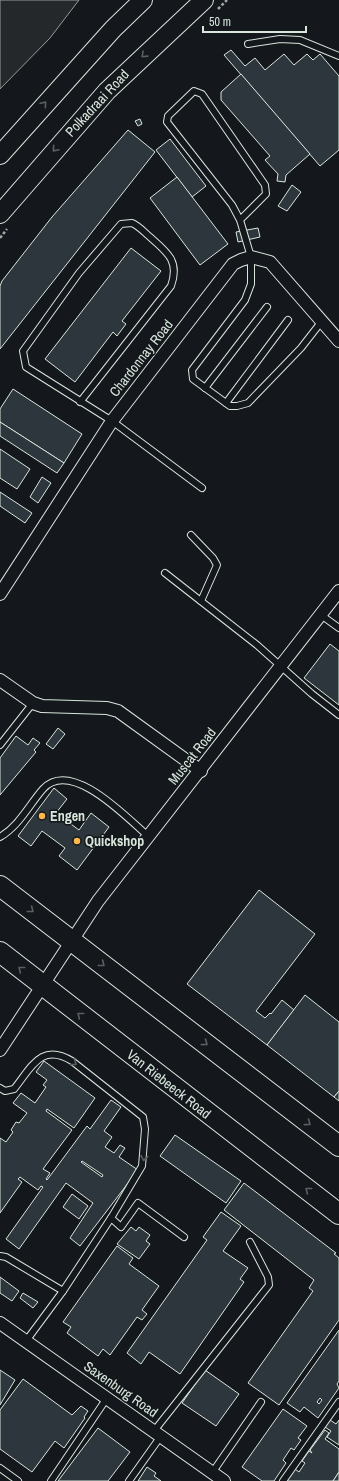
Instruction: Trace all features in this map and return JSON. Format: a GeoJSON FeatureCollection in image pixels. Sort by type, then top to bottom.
{"type":"FeatureCollection","features":[{"type":"Feature","properties":{"kind":"main road"},"geometry":{"type":"LineString","coordinates":[[0,155],[108,34],[143,0]]}},
{"type":"Feature","properties":{"kind":"main road","name":"Polkadraai Road"},"geometry":{"type":"LineString","coordinates":[[4,220],[107,91],[164,35],[211,4]]}},
{"type":"Feature","properties":{"kind":"main road"},"geometry":{"type":"LineString","coordinates":[[0,886],[339,1146]]}},
{"type":"Feature","properties":{"kind":"main road","name":"Van Riebeeck Road"},"geometry":{"type":"LineString","coordinates":[[0,952],[42,986],[339,1214]]}},
{"type":"Feature","properties":{"kind":"street"},"geometry":{"type":"LineString","coordinates":[[251,257],[270,262],[339,341]]}},
{"type":"Feature","properties":{"kind":"street","name":"Chardonnay Road"},"geometry":{"type":"LineString","coordinates":[[0,594],[112,421],[233,264],[251,257]]}},
{"type":"Feature","properties":{"kind":"street","name":"Muscat Road"},"geometry":{"type":"LineString","coordinates":[[0,1050],[71,940],[103,895],[148,836],[201,771],[339,591]]}},
{"type":"Feature","properties":{"kind":"street"},"geometry":{"type":"LineString","coordinates":[[0,680],[33,703],[49,707],[107,708],[118,711],[201,771]]}},
{"type":"Feature","properties":{"kind":"street","name":"Saxenburg Road"},"geometry":{"type":"LineString","coordinates":[[0,1322],[224,1481]]}},
{"type":"Feature","properties":{"kind":"lane"},"geometry":{"type":"LineString","coordinates":[[248,44],[280,39],[300,40],[339,56]]}},
{"type":"Feature","properties":{"kind":"lane"},"geometry":{"type":"LineString","coordinates":[[240,220],[266,194],[266,185],[202,94],[194,91],[168,116],[167,122],[225,196],[240,220],[251,257],[251,284],[245,300],[192,370],[193,379],[226,403],[233,406],[248,404],[301,348],[322,321]]}},
{"type":"Feature","properties":{"kind":"lane"},"geometry":{"type":"LineString","coordinates":[[80,402],[171,286],[174,278],[175,271],[169,254],[132,223],[122,224],[79,273],[23,351],[26,367],[80,402],[112,421],[202,488]]}},
{"type":"Feature","properties":{"kind":"lane"},"geometry":{"type":"LineString","coordinates":[[205,388],[267,307]]}},
{"type":"Feature","properties":{"kind":"lane"},"geometry":{"type":"LineString","coordinates":[[226,403],[288,320]]}},
{"type":"Feature","properties":{"kind":"lane"},"geometry":{"type":"LineString","coordinates":[[191,535],[213,558],[217,565],[201,601]]}},
{"type":"Feature","properties":{"kind":"lane"},"geometry":{"type":"LineString","coordinates":[[165,573],[281,666],[312,694],[339,715]]}},
{"type":"Feature","properties":{"kind":"lane"},"geometry":{"type":"LineString","coordinates":[[321,615],[339,628]]}},
{"type":"Feature","properties":{"kind":"lane"},"geometry":{"type":"LineString","coordinates":[[0,745],[33,703]]}},
{"type":"Feature","properties":{"kind":"lane"},"geometry":{"type":"LineString","coordinates":[[0,837],[16,824],[44,788],[50,783],[61,781],[70,781],[93,790],[148,836]]}},
{"type":"Feature","properties":{"kind":"lane"},"geometry":{"type":"LineString","coordinates":[[0,1088],[5,1090],[14,1089],[38,1058],[46,1054],[62,1055],[143,1116],[145,1136],[142,1166],[111,1218],[63,1291],[26,1341]]}},
{"type":"Feature","properties":{"kind":"lane"},"geometry":{"type":"LineString","coordinates":[[111,1218],[121,1227],[138,1203],[184,1238]]}},
{"type":"Feature","properties":{"kind":"lane"},"geometry":{"type":"LineString","coordinates":[[129,1481],[157,1434],[269,1285],[268,1277],[250,1242]]}},
{"type":"Feature","properties":{"kind":"lane"},"geometry":{"type":"LineString","coordinates":[[0,1256],[6,1257],[63,1291]]}},
{"type":"Feature","properties":{"kind":"lane"},"geometry":{"type":"LineString","coordinates":[[51,1481],[107,1398]]}},
{"type":"Feature","properties":{"kind":"lane"},"geometry":{"type":"LineString","coordinates":[[212,1473],[261,1402]]}},
{"type":"Feature","properties":{"kind":"lane"},"geometry":{"type":"LineString","coordinates":[[283,1481],[339,1402]]}},
{"type":"Feature","properties":{"kind":"lane"},"geometry":{"type":"LineString","coordinates":[[0,1468],[18,1481]]}},
{"type":"Feature","properties":{"kind":"path"},"geometry":{"type":"LineString","coordinates":[[211,4],[227,0]]}},
{"type":"Feature","properties":{"kind":"path"},"geometry":{"type":"LineString","coordinates":[[0,238],[4,220]]}},
{"type":"Feature","properties":{"kind":"shaded area"},"geometry":{"type":"Polygon","coordinates":[[[0,0],[79,0],[50,38],[0,89],[0,0]]]}},
{"type":"Feature","properties":{"kind":"building"},"geometry":{"type":"Polygon","coordinates":[[[231,50],[245,66],[255,58],[265,70],[284,54],[294,65],[307,54],[313,60],[320,54],[339,76],[339,150],[320,166],[224,55],[231,50]]]}},
{"type":"Feature","properties":{"kind":"building"},"geometry":{"type":"Polygon","coordinates":[[[241,74],[310,154],[286,175],[285,182],[277,181],[278,174],[265,160],[270,156],[221,100],[221,92],[241,74]]]}},
{"type":"Feature","properties":{"kind":"building"},"geometry":{"type":"Polygon","coordinates":[[[140,119],[142,124],[138,126],[135,121],[140,119]]]}},
{"type":"Feature","properties":{"kind":"building"},"geometry":{"type":"Polygon","coordinates":[[[128,130],[155,152],[0,349],[0,286],[2,281],[52,217],[128,130]]]}},
{"type":"Feature","properties":{"kind":"building"},"geometry":{"type":"Polygon","coordinates":[[[170,139],[206,186],[192,197],[156,150],[170,139]]]}},
{"type":"Feature","properties":{"kind":"building"},"geometry":{"type":"Polygon","coordinates":[[[177,177],[228,244],[200,265],[150,198],[177,177]]]}},
{"type":"Feature","properties":{"kind":"building"},"geometry":{"type":"Polygon","coordinates":[[[292,185],[301,192],[287,211],[278,206],[292,185]]]}},
{"type":"Feature","properties":{"kind":"building"},"geometry":{"type":"Polygon","coordinates":[[[258,228],[260,237],[238,242],[236,232],[258,228]]]}},
{"type":"Feature","properties":{"kind":"building"},"geometry":{"type":"Polygon","coordinates":[[[131,248],[161,271],[122,321],[126,324],[117,336],[113,332],[75,382],[45,359],[131,248]]]}},
{"type":"Feature","properties":{"kind":"building"},"geometry":{"type":"Polygon","coordinates":[[[13,389],[82,434],[64,463],[0,422],[0,409],[13,389]]]}},
{"type":"Feature","properties":{"kind":"building"},"geometry":{"type":"Polygon","coordinates":[[[0,422],[64,463],[57,473],[0,436],[0,422]]]}},
{"type":"Feature","properties":{"kind":"building"},"geometry":{"type":"Polygon","coordinates":[[[0,449],[30,469],[17,489],[0,478],[0,449]]]}},
{"type":"Feature","properties":{"kind":"building"},"geometry":{"type":"Polygon","coordinates":[[[42,477],[51,483],[38,503],[30,497],[42,477]]]}},
{"type":"Feature","properties":{"kind":"building"},"geometry":{"type":"Polygon","coordinates":[[[0,492],[32,513],[25,523],[0,506],[0,492]]]}},
{"type":"Feature","properties":{"kind":"building"},"geometry":{"type":"Polygon","coordinates":[[[330,644],[339,651],[339,705],[304,678],[330,644]]]}},
{"type":"Feature","properties":{"kind":"building"},"geometry":{"type":"Polygon","coordinates":[[[58,728],[65,734],[53,749],[46,744],[58,728]]]}},
{"type":"Feature","properties":{"kind":"building"},"geometry":{"type":"Polygon","coordinates":[[[16,736],[28,745],[33,738],[40,743],[34,750],[36,752],[0,795],[0,758],[16,736]]]}},
{"type":"Feature","properties":{"kind":"building"},"geometry":{"type":"Polygon","coordinates":[[[54,788],[67,799],[56,813],[79,830],[91,813],[109,827],[77,870],[59,856],[65,848],[42,831],[31,846],[18,836],[54,788]]]}},
{"type":"Feature","properties":{"kind":"building"},"geometry":{"type":"Polygon","coordinates":[[[259,890],[315,934],[256,1011],[265,1018],[270,1013],[271,1014],[282,1000],[294,1010],[267,1045],[187,984],[259,890]]]}},
{"type":"Feature","properties":{"kind":"building"},"geometry":{"type":"Polygon","coordinates":[[[305,995],[339,1022],[339,1091],[334,1097],[267,1045],[305,995]]]}},
{"type":"Feature","properties":{"kind":"building"},"geometry":{"type":"Polygon","coordinates":[[[44,1061],[95,1098],[74,1128],[47,1109],[46,1111],[72,1130],[43,1169],[50,1173],[46,1179],[47,1180],[87,1126],[90,1129],[111,1100],[121,1107],[104,1131],[112,1137],[105,1147],[114,1153],[120,1145],[125,1148],[119,1157],[138,1170],[80,1246],[70,1238],[93,1203],[66,1183],[19,1249],[6,1239],[43,1187],[41,1186],[38,1190],[20,1177],[18,1179],[22,1182],[0,1213],[0,1138],[6,1142],[13,1132],[11,1130],[16,1122],[19,1123],[27,1113],[13,1103],[21,1093],[35,1103],[46,1087],[43,1085],[47,1080],[36,1072],[44,1061]],[[82,1161],[81,1162],[102,1177],[103,1175],[82,1161]]]}},
{"type":"Feature","properties":{"kind":"building"},"geometry":{"type":"Polygon","coordinates":[[[339,1091],[339,1101],[334,1097],[339,1091]]]}},
{"type":"Feature","properties":{"kind":"building"},"geometry":{"type":"Polygon","coordinates":[[[175,1135],[241,1181],[226,1203],[160,1156],[175,1135]]]}},
{"type":"Feature","properties":{"kind":"building"},"geometry":{"type":"Polygon","coordinates":[[[244,1183],[336,1253],[334,1254],[339,1258],[339,1320],[279,1405],[248,1383],[313,1291],[309,1288],[314,1280],[224,1210],[244,1183]]]}},
{"type":"Feature","properties":{"kind":"building"},"geometry":{"type":"Polygon","coordinates":[[[72,1194],[88,1206],[79,1219],[63,1207],[72,1194]]]}},
{"type":"Feature","properties":{"kind":"building"},"geometry":{"type":"Polygon","coordinates":[[[221,1212],[241,1226],[223,1251],[248,1268],[240,1279],[244,1282],[180,1374],[149,1352],[141,1364],[127,1353],[207,1240],[203,1237],[221,1212]]]}},
{"type":"Feature","properties":{"kind":"building"},"geometry":{"type":"Polygon","coordinates":[[[131,1227],[136,1231],[139,1227],[150,1235],[146,1241],[150,1244],[139,1259],[117,1244],[131,1227]]]}},
{"type":"Feature","properties":{"kind":"building"},"geometry":{"type":"Polygon","coordinates":[[[117,1246],[133,1258],[129,1264],[159,1286],[142,1310],[147,1314],[142,1320],[137,1317],[110,1355],[103,1349],[98,1356],[67,1333],[71,1327],[63,1322],[117,1246]]]}},
{"type":"Feature","properties":{"kind":"building"},"geometry":{"type":"Polygon","coordinates":[[[0,1277],[19,1291],[12,1301],[0,1293],[0,1277]]]}},
{"type":"Feature","properties":{"kind":"building"},"geometry":{"type":"Polygon","coordinates":[[[23,1293],[38,1302],[33,1308],[20,1298],[23,1293]]]}},
{"type":"Feature","properties":{"kind":"building"},"geometry":{"type":"Polygon","coordinates":[[[339,1330],[339,1381],[337,1384],[339,1388],[318,1418],[304,1407],[300,1412],[287,1403],[339,1330]],[[320,1398],[317,1402],[319,1404],[322,1400],[320,1398]]]}},
{"type":"Feature","properties":{"kind":"building"},"geometry":{"type":"Polygon","coordinates":[[[0,1370],[15,1380],[0,1405],[0,1370]]]}},
{"type":"Feature","properties":{"kind":"building"},"geometry":{"type":"Polygon","coordinates":[[[205,1370],[239,1394],[216,1426],[182,1403],[205,1370]]]}},
{"type":"Feature","properties":{"kind":"building"},"geometry":{"type":"Polygon","coordinates":[[[23,1379],[72,1415],[81,1406],[88,1411],[84,1417],[85,1418],[64,1448],[55,1441],[32,1472],[0,1449],[0,1410],[23,1379]]]}},
{"type":"Feature","properties":{"kind":"building"},"geometry":{"type":"Polygon","coordinates":[[[283,1409],[307,1426],[298,1438],[301,1440],[294,1450],[291,1448],[283,1460],[286,1463],[274,1481],[262,1481],[242,1467],[283,1409]]]}},
{"type":"Feature","properties":{"kind":"building"},"geometry":{"type":"Polygon","coordinates":[[[330,1420],[336,1424],[339,1420],[339,1445],[327,1437],[331,1431],[325,1427],[330,1420]]]}},
{"type":"Feature","properties":{"kind":"building"},"geometry":{"type":"Polygon","coordinates":[[[98,1428],[130,1452],[108,1481],[58,1481],[98,1428]]]}},
{"type":"Feature","properties":{"kind":"building"},"geometry":{"type":"Polygon","coordinates":[[[325,1430],[329,1433],[325,1439],[339,1449],[339,1472],[333,1481],[286,1481],[295,1469],[299,1472],[305,1463],[302,1461],[309,1451],[312,1453],[310,1450],[325,1430]]]}},
{"type":"Feature","properties":{"kind":"building"},"geometry":{"type":"Polygon","coordinates":[[[147,1467],[156,1473],[154,1476],[161,1481],[138,1481],[147,1467]]]}},
{"type":"Feature","properties":{"kind":"building"},"geometry":{"type":"Polygon","coordinates":[[[339,1472],[339,1481],[333,1481],[339,1472]]]}},
{"type":"Feature","properties":{"kind":"place","name":"Engen"},"geometry":{"type":"Point","coordinates":[42,816]}},
{"type":"Feature","properties":{"kind":"place","name":"Quickshop"},"geometry":{"type":"Point","coordinates":[77,841]}}]}
